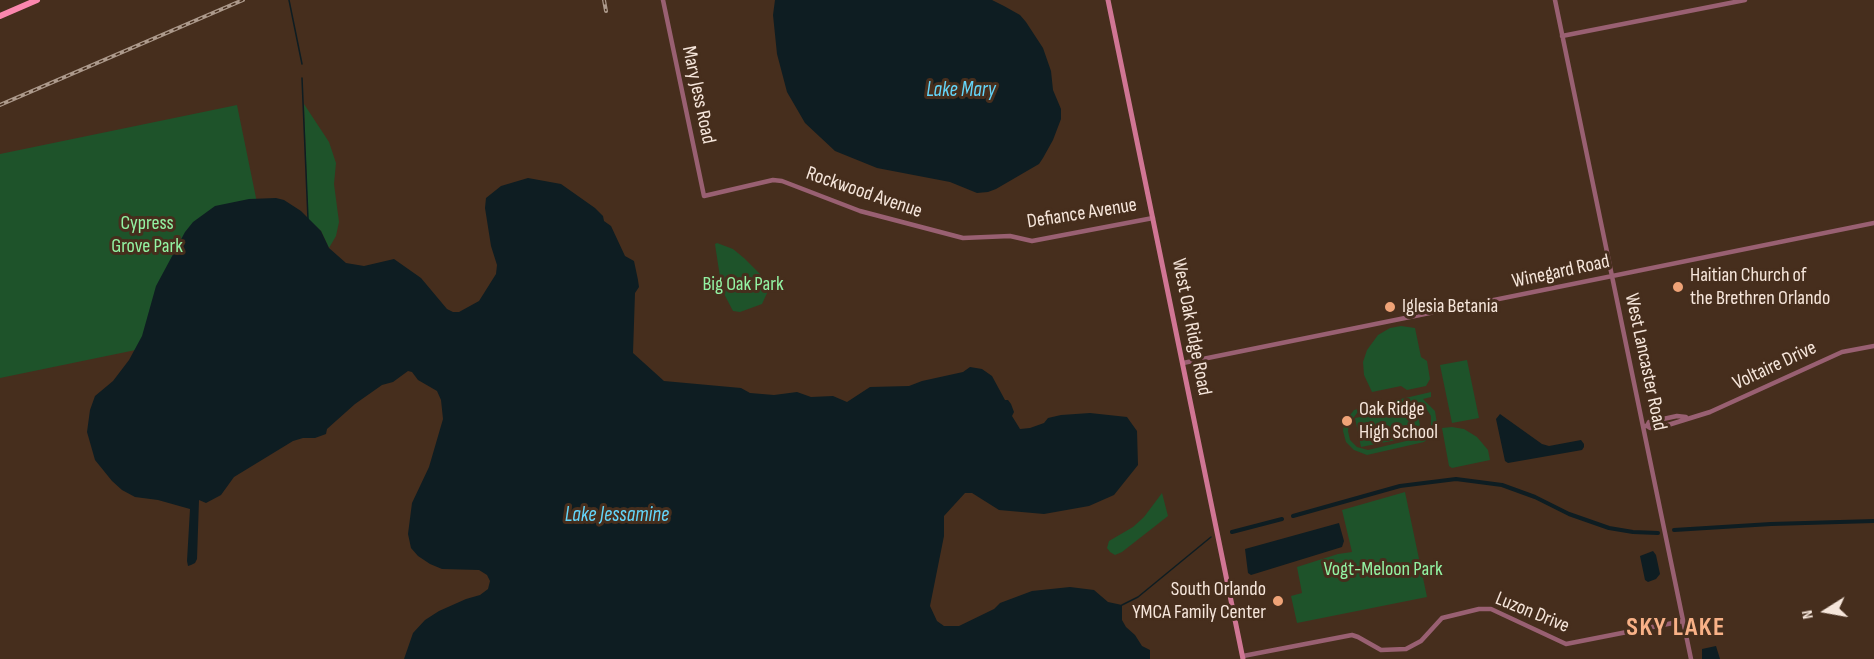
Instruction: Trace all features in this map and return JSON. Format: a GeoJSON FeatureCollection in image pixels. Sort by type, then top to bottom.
{"type":"FeatureCollection","features":[{"type":"Feature","properties":{"kind":"main road"},"geometry":{"type":"LineString","coordinates":[[0,16],[38,0]]}},
{"type":"Feature","properties":{"kind":"main road","name":"West Oak Ridge Road"},"geometry":{"type":"LineString","coordinates":[[1108,0],[1243,658]]}},
{"type":"Feature","properties":{"kind":"street","name":"Mary Jess Road"},"geometry":{"type":"LineString","coordinates":[[663,0],[704,196]]}},
{"type":"Feature","properties":{"kind":"street","name":"West Lancaster Road"},"geometry":{"type":"LineString","coordinates":[[1555,0],[1611,277],[1645,426],[1691,659]]}},
{"type":"Feature","properties":{"kind":"street"},"geometry":{"type":"LineString","coordinates":[[1562,36],[1745,0]]}},
{"type":"Feature","properties":{"kind":"street","name":"Rockwood Avenue"},"geometry":{"type":"LineString","coordinates":[[704,196],[773,180],[782,181],[860,212],[933,231],[963,238],[1016,237]]}},
{"type":"Feature","properties":{"kind":"street","name":"Defiance Avenue"},"geometry":{"type":"LineString","coordinates":[[1016,237],[1032,241],[1153,218]]}},
{"type":"Feature","properties":{"kind":"street","name":"Winegard Road"},"geometry":{"type":"LineString","coordinates":[[1183,363],[1874,223]]}},
{"type":"Feature","properties":{"kind":"street","name":"Voltaire Drive"},"geometry":{"type":"LineString","coordinates":[[1645,426],[1650,428],[1668,425],[1718,409],[1842,352],[1874,346]]}},
{"type":"Feature","properties":{"kind":"street","name":"Luzon Drive"},"geometry":{"type":"LineString","coordinates":[[1243,658],[1352,636],[1381,650],[1406,649],[1421,641],[1442,618],[1479,609],[1491,609],[1566,644],[1683,621]]}},
{"type":"Feature","properties":{"kind":"green space"},"geometry":{"type":"Polygon","coordinates":[[[304,104],[329,142],[336,163],[334,184],[339,222],[336,236],[329,248],[321,231],[308,219],[304,104]]]}},
{"type":"Feature","properties":{"kind":"green space","name":"Cypress Grove Park"},"geometry":{"type":"Polygon","coordinates":[[[237,105],[281,320],[0,378],[0,154],[237,105]]]}},
{"type":"Feature","properties":{"kind":"green space","name":"Big Oak Park"},"geometry":{"type":"Polygon","coordinates":[[[715,244],[733,249],[763,277],[768,291],[762,304],[740,312],[733,311],[722,290],[715,244]]]}},
{"type":"Feature","properties":{"kind":"green space"},"geometry":{"type":"Polygon","coordinates":[[[1401,326],[1415,328],[1421,357],[1427,361],[1430,379],[1426,386],[1407,390],[1401,386],[1372,392],[1364,375],[1363,362],[1367,350],[1378,335],[1390,328],[1401,326]]]}},
{"type":"Feature","properties":{"kind":"green space"},"geometry":{"type":"Polygon","coordinates":[[[1467,360],[1479,418],[1452,423],[1440,365],[1467,360]]]}},
{"type":"Feature","properties":{"kind":"green space"},"geometry":{"type":"Polygon","coordinates":[[[1431,392],[1431,397],[1423,399],[1435,411],[1437,424],[1433,433],[1424,442],[1367,455],[1354,450],[1346,442],[1343,431],[1344,423],[1354,410],[1431,392]],[[1410,401],[1357,413],[1349,424],[1350,440],[1357,447],[1368,450],[1423,437],[1431,426],[1431,416],[1424,405],[1410,401]]]}},
{"type":"Feature","properties":{"kind":"green space"},"geometry":{"type":"Polygon","coordinates":[[[1416,406],[1422,435],[1361,447],[1355,418],[1416,406]]]}},
{"type":"Feature","properties":{"kind":"green space"},"geometry":{"type":"Polygon","coordinates":[[[1442,428],[1464,429],[1477,437],[1488,450],[1490,460],[1452,468],[1449,466],[1442,428]]]}},
{"type":"Feature","properties":{"kind":"green space","name":"Vogt-Meloon Park"},"geometry":{"type":"Polygon","coordinates":[[[1405,492],[1427,597],[1297,623],[1291,596],[1302,593],[1297,567],[1352,552],[1342,510],[1405,492]]]}},
{"type":"Feature","properties":{"kind":"green space"},"geometry":{"type":"Polygon","coordinates":[[[1162,493],[1168,516],[1122,552],[1115,555],[1110,552],[1107,548],[1109,541],[1133,527],[1144,517],[1162,493]]]}},
{"type":"Feature","properties":{"kind":"water","name":"Lake Mary"},"geometry":{"type":"Polygon","coordinates":[[[775,0],[992,0],[1004,6],[1020,15],[1043,48],[1051,71],[1053,90],[1061,109],[1061,119],[1053,140],[1039,164],[996,189],[977,193],[950,182],[877,168],[835,151],[805,123],[787,92],[777,54],[773,15],[775,0]]]}},
{"type":"Feature","properties":{"kind":"water","name":"Lake Jessamine"},"geometry":{"type":"Polygon","coordinates":[[[528,178],[561,184],[595,208],[603,216],[604,221],[611,226],[625,256],[634,261],[638,280],[639,287],[635,293],[633,353],[664,381],[741,388],[750,393],[774,395],[797,392],[811,397],[833,396],[847,402],[870,387],[909,386],[963,372],[970,367],[982,369],[992,376],[1005,400],[1011,404],[1014,412],[1012,416],[1020,429],[1030,428],[1044,423],[1048,418],[1061,415],[1090,413],[1127,417],[1137,431],[1138,465],[1114,495],[1089,506],[1044,514],[999,510],[972,493],[965,493],[944,516],[944,536],[930,606],[937,621],[944,626],[959,626],[994,609],[1000,603],[1032,591],[1070,587],[1094,590],[1108,602],[1122,605],[1122,620],[1142,646],[1150,650],[1150,659],[404,659],[413,633],[425,620],[439,611],[480,595],[488,589],[490,581],[487,575],[479,570],[442,569],[430,564],[411,548],[408,534],[412,503],[429,467],[443,419],[441,400],[437,391],[408,371],[393,382],[382,385],[355,404],[327,429],[326,434],[293,441],[234,477],[221,495],[206,503],[199,500],[197,559],[195,563],[188,566],[190,509],[158,500],[135,497],[112,481],[95,460],[87,432],[90,410],[95,396],[113,381],[129,360],[142,336],[156,286],[185,232],[193,222],[215,206],[249,199],[284,200],[301,211],[321,231],[329,248],[346,263],[364,266],[394,259],[421,278],[447,309],[459,312],[479,301],[496,274],[497,265],[491,246],[485,208],[486,198],[501,186],[528,178]]]}},
{"type":"Feature","properties":{"kind":"water"},"geometry":{"type":"Polygon","coordinates":[[[1500,414],[1542,444],[1549,446],[1581,440],[1584,447],[1582,450],[1508,463],[1505,461],[1496,419],[1500,414]]]}},
{"type":"Feature","properties":{"kind":"water"},"geometry":{"type":"Polygon","coordinates":[[[1339,523],[1344,541],[1342,547],[1251,575],[1248,573],[1245,549],[1339,523]]]}},
{"type":"Feature","properties":{"kind":"water"},"geometry":{"type":"Polygon","coordinates":[[[1653,551],[1660,574],[1656,579],[1648,582],[1645,580],[1640,556],[1653,551]]]}},
{"type":"Feature","properties":{"kind":"water"},"geometry":{"type":"Polygon","coordinates":[[[1716,646],[1720,659],[1702,659],[1702,649],[1716,646]]]}},
{"type":"Feature","properties":{"kind":"waterway"},"geometry":{"type":"LineString","coordinates":[[289,0],[302,64]]}},
{"type":"Feature","properties":{"kind":"waterway"},"geometry":{"type":"LineString","coordinates":[[302,78],[308,219]]}},
{"type":"Feature","properties":{"kind":"waterway"},"geometry":{"type":"LineString","coordinates":[[1293,516],[1400,486],[1456,479],[1502,485],[1535,497],[1569,514],[1609,528],[1658,533]]}},
{"type":"Feature","properties":{"kind":"waterway"},"geometry":{"type":"LineString","coordinates":[[1232,532],[1282,519]]}},
{"type":"Feature","properties":{"kind":"waterway"},"geometry":{"type":"LineString","coordinates":[[1674,530],[1874,521]]}},
{"type":"Feature","properties":{"kind":"waterway"},"geometry":{"type":"LineString","coordinates":[[1122,605],[1138,597],[1211,537]]}},
{"type":"Feature","properties":{"kind":"railway"},"geometry":{"type":"LineString","coordinates":[[0,105],[243,0]]}},
{"type":"Feature","properties":{"kind":"railway"},"geometry":{"type":"LineString","coordinates":[[604,0],[606,11]]}},
{"type":"Feature","properties":{"kind":"place","name":"Haitian Church of the Brethren Orlando"},"geometry":{"type":"Point","coordinates":[1678,287]}},
{"type":"Feature","properties":{"kind":"place","name":"Iglesia Betania"},"geometry":{"type":"Point","coordinates":[1390,307]}},
{"type":"Feature","properties":{"kind":"place","name":"Oak Ridge High School"},"geometry":{"type":"Point","coordinates":[1347,421]}},
{"type":"Feature","properties":{"kind":"place","name":"South Orlando YMCA Family Center"},"geometry":{"type":"Point","coordinates":[1278,601]}},
{"type":"Feature","properties":{"kind":"district","name":"SKY LAKE"},"geometry":{"type":"Point","coordinates":[1676,628]}}]}
